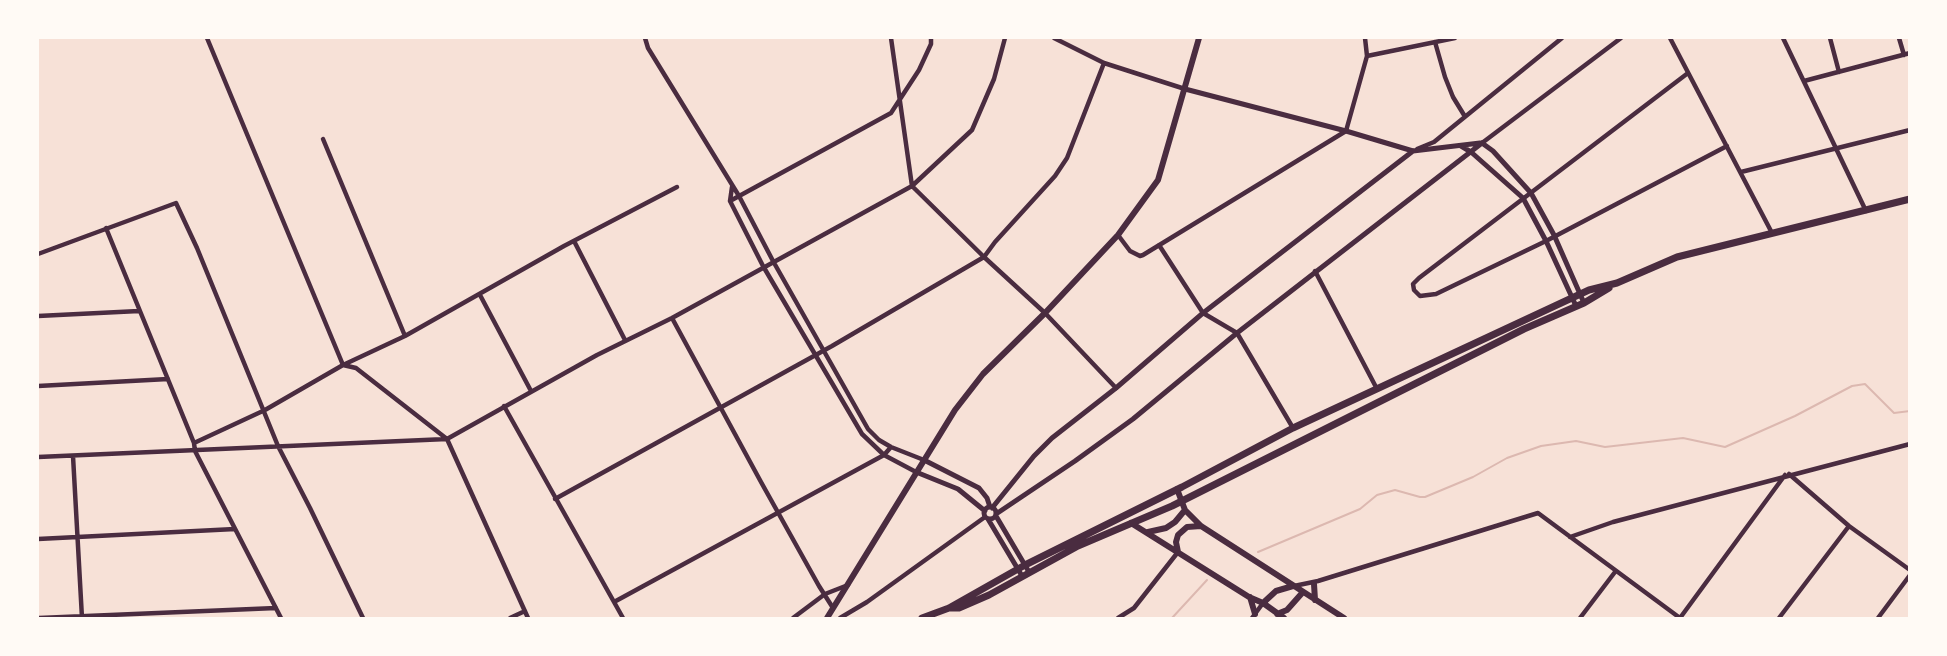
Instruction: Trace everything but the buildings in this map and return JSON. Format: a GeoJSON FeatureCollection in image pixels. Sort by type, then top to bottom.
{"type":"FeatureCollection","features":[{"type":"Feature","properties":{"kind":"main road"},"geometry":{"type":"LineString","coordinates":[[826,618],[955,410],[983,374],[1045,313],[1118,235],[1158,180],[1199,38]]}},
{"type":"Feature","properties":{"kind":"main road"},"geometry":{"type":"LineString","coordinates":[[1024,571],[1181,501],[1524,329],[1584,303],[1617,283],[1677,256],[1910,200]]}},
{"type":"Feature","properties":{"kind":"main road"},"geometry":{"type":"LineString","coordinates":[[922,618],[969,604],[1153,500],[1293,428],[1581,294],[1617,283]]}},
{"type":"Feature","properties":{"kind":"main road"},"geometry":{"type":"LineString","coordinates":[[1177,489],[1185,510],[1201,526],[1344,618]]}},
{"type":"Feature","properties":{"kind":"main road"},"geometry":{"type":"LineString","coordinates":[[1140,528],[1153,500]]}},
{"type":"Feature","properties":{"kind":"main road"},"geometry":{"type":"LineString","coordinates":[[1147,532],[1166,528],[1175,522],[1185,510]]}},
{"type":"Feature","properties":{"kind":"main road"},"geometry":{"type":"LineString","coordinates":[[1131,523],[1284,618]]}},
{"type":"Feature","properties":{"kind":"main road"},"geometry":{"type":"LineString","coordinates":[[1178,552],[1176,542],[1178,535],[1187,527],[1201,526]]}},
{"type":"Feature","properties":{"kind":"main road"},"geometry":{"type":"LineString","coordinates":[[1316,582],[1316,600]]}},
{"type":"Feature","properties":{"kind":"main road"},"geometry":{"type":"LineString","coordinates":[[1263,603],[1276,591],[1294,586]]}},
{"type":"Feature","properties":{"kind":"main road"},"geometry":{"type":"LineString","coordinates":[[1277,614],[1287,610],[1303,592]]}},
{"type":"Feature","properties":{"kind":"main road"},"geometry":{"type":"LineString","coordinates":[[1250,597],[1253,616]]}},
{"type":"Feature","properties":{"kind":"street"},"geometry":{"type":"LineString","coordinates":[[207,38],[342,365]]}},
{"type":"Feature","properties":{"kind":"street"},"geometry":{"type":"LineString","coordinates":[[645,38],[648,48],[739,196],[868,429],[879,440],[891,447],[924,460],[979,488],[987,498],[988,512],[992,519],[1133,419],[1316,271],[1621,38]]}},
{"type":"Feature","properties":{"kind":"street"},"geometry":{"type":"LineString","coordinates":[[891,38],[912,186],[1045,313],[1116,388]]}},
{"type":"Feature","properties":{"kind":"street"},"geometry":{"type":"LineString","coordinates":[[730,201],[891,113],[920,70],[931,44],[931,38]]}},
{"type":"Feature","properties":{"kind":"street"},"geometry":{"type":"LineString","coordinates":[[38,457],[447,439],[531,391],[625,340],[672,318],[912,186],[972,130],[994,79],[1005,38]]}},
{"type":"Feature","properties":{"kind":"street"},"geometry":{"type":"LineString","coordinates":[[1054,38],[1104,63],[1185,89],[1413,151],[1482,143],[1531,193],[1554,235],[1584,303]]}},
{"type":"Feature","properties":{"kind":"street"},"geometry":{"type":"LineString","coordinates":[[1118,235],[1130,251],[1140,256],[1346,131],[1367,56],[1365,38]]}},
{"type":"Feature","properties":{"kind":"street"},"geometry":{"type":"LineString","coordinates":[[1367,56],[1455,38]]}},
{"type":"Feature","properties":{"kind":"street"},"geometry":{"type":"LineString","coordinates":[[840,618],[867,602],[988,512],[1034,456],[1052,438],[1116,388],[1203,313],[1413,151],[1434,142],[1464,115],[1562,38]]}},
{"type":"Feature","properties":{"kind":"street"},"geometry":{"type":"LineString","coordinates":[[1670,38],[1772,233]]}},
{"type":"Feature","properties":{"kind":"street"},"geometry":{"type":"LineString","coordinates":[[1783,38],[1866,211]]}},
{"type":"Feature","properties":{"kind":"street"},"geometry":{"type":"LineString","coordinates":[[1830,38],[1839,72]]}},
{"type":"Feature","properties":{"kind":"street"},"geometry":{"type":"LineString","coordinates":[[1804,81],[1907,54],[1899,38]]}},
{"type":"Feature","properties":{"kind":"street"},"geometry":{"type":"LineString","coordinates":[[1435,42],[1449,87],[1464,115]]}},
{"type":"Feature","properties":{"kind":"street"},"geometry":{"type":"LineString","coordinates":[[555,499],[815,356],[984,257],[1055,176],[1067,158],[1104,63]]}},
{"type":"Feature","properties":{"kind":"street"},"geometry":{"type":"LineString","coordinates":[[1688,73],[1419,278],[1413,284],[1414,290],[1420,296],[1430,295],[1546,241],[1727,146]]}},
{"type":"Feature","properties":{"kind":"street"},"geometry":{"type":"LineString","coordinates":[[1741,172],[1910,130]]}},
{"type":"Feature","properties":{"kind":"street"},"geometry":{"type":"LineString","coordinates":[[323,139],[405,336]]}},
{"type":"Feature","properties":{"kind":"street"},"geometry":{"type":"LineString","coordinates":[[1461,146],[1471,152],[1523,198],[1576,306]]}},
{"type":"Feature","properties":{"kind":"street"},"geometry":{"type":"LineString","coordinates":[[194,443],[265,410],[342,365],[405,336],[677,187]]}},
{"type":"Feature","properties":{"kind":"street"},"geometry":{"type":"LineString","coordinates":[[732,187],[730,201],[763,266],[862,434],[884,455],[916,472],[958,489],[988,512],[996,515],[1024,571]]}},
{"type":"Feature","properties":{"kind":"street"},"geometry":{"type":"LineString","coordinates":[[38,254],[176,203],[197,248],[278,446],[363,618]]}},
{"type":"Feature","properties":{"kind":"street"},"geometry":{"type":"LineString","coordinates":[[106,228],[194,443],[195,451],[281,618]]}},
{"type":"Feature","properties":{"kind":"street"},"geometry":{"type":"LineString","coordinates":[[574,242],[625,340]]}},
{"type":"Feature","properties":{"kind":"street"},"geometry":{"type":"LineString","coordinates":[[1159,245],[1203,313],[1237,333],[1293,428]]}},
{"type":"Feature","properties":{"kind":"street"},"geometry":{"type":"LineString","coordinates":[[1316,271],[1377,389]]}},
{"type":"Feature","properties":{"kind":"street"},"geometry":{"type":"LineString","coordinates":[[480,295],[531,391]]}},
{"type":"Feature","properties":{"kind":"street"},"geometry":{"type":"LineString","coordinates":[[38,316],[139,311]]}},
{"type":"Feature","properties":{"kind":"street"},"geometry":{"type":"LineString","coordinates":[[672,318],[720,409],[833,608]]}},
{"type":"Feature","properties":{"kind":"street"},"geometry":{"type":"LineString","coordinates":[[342,365],[356,368],[447,439],[528,618]]}},
{"type":"Feature","properties":{"kind":"street"},"geometry":{"type":"LineString","coordinates":[[38,386],[168,380]]}},
{"type":"Feature","properties":{"kind":"street"},"geometry":{"type":"LineString","coordinates":[[504,406],[623,618]]}},
{"type":"Feature","properties":{"kind":"street"},"geometry":{"type":"LineString","coordinates":[[1570,537],[1613,522],[1910,444]]}},
{"type":"Feature","properties":{"kind":"street"},"geometry":{"type":"LineString","coordinates":[[614,603],[884,455],[891,447]]}},
{"type":"Feature","properties":{"kind":"street"},"geometry":{"type":"LineString","coordinates":[[73,456],[82,617]]}},
{"type":"Feature","properties":{"kind":"street"},"geometry":{"type":"LineString","coordinates":[[1787,475],[1849,526],[1910,570]]}},
{"type":"Feature","properties":{"kind":"street"},"geometry":{"type":"LineString","coordinates":[[1294,586],[1316,582],[1538,513],[1680,618],[1787,475]]}},
{"type":"Feature","properties":{"kind":"street"},"geometry":{"type":"LineString","coordinates":[[988,512],[1024,571]]}},
{"type":"Feature","properties":{"kind":"street"},"geometry":{"type":"LineString","coordinates":[[1779,618],[1849,526]]}},
{"type":"Feature","properties":{"kind":"street"},"geometry":{"type":"LineString","coordinates":[[38,539],[235,529]]}},
{"type":"Feature","properties":{"kind":"street"},"geometry":{"type":"LineString","coordinates":[[1118,618],[1134,608],[1178,552]]}},
{"type":"Feature","properties":{"kind":"street"},"geometry":{"type":"LineString","coordinates":[[1580,618],[1615,572]]}},
{"type":"Feature","properties":{"kind":"street"},"geometry":{"type":"LineString","coordinates":[[1878,618],[1910,575]]}},
{"type":"Feature","properties":{"kind":"street"},"geometry":{"type":"LineString","coordinates":[[1303,592],[1316,582]]}},
{"type":"Feature","properties":{"kind":"street"},"geometry":{"type":"LineString","coordinates":[[793,618],[825,594],[848,585]]}},
{"type":"Feature","properties":{"kind":"street"},"geometry":{"type":"LineString","coordinates":[[1253,616],[1263,603]]}},
{"type":"Feature","properties":{"kind":"street"},"geometry":{"type":"LineString","coordinates":[[39,618],[276,608]]}},
{"type":"Feature","properties":{"kind":"street"},"geometry":{"type":"LineString","coordinates":[[510,618],[525,612]]}},
{"type":"Feature","properties":{"kind":"waterway"},"geometry":{"type":"LineString","coordinates":[[1258,552],[1360,509],[1377,495],[1395,490],[1425,497],[1473,477],[1507,458],[1541,446],[1576,441],[1605,447],[1683,438],[1725,447],[1795,416],[1852,386],[1865,384],[1894,413],[1910,411]]}},
{"type":"Feature","properties":{"kind":"waterway"},"geometry":{"type":"LineString","coordinates":[[1172,618],[1207,580]]}}]}
